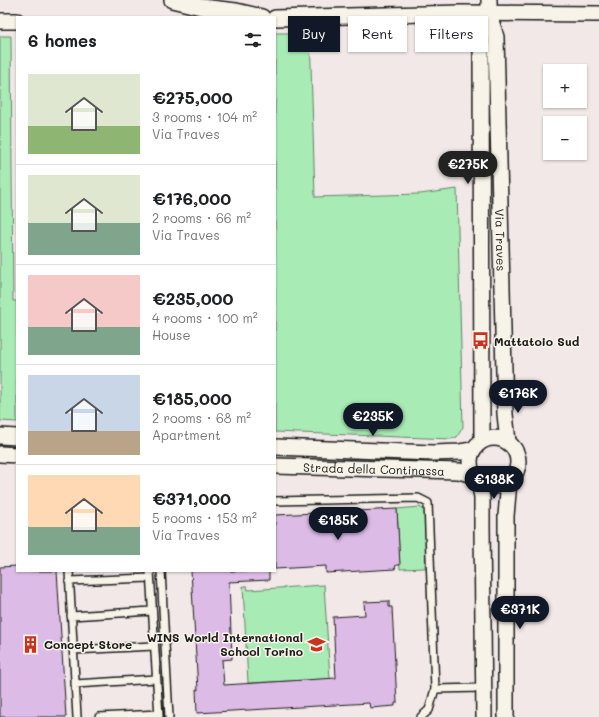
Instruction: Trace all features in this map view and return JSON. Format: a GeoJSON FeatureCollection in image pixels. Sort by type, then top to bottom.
{"type":"FeatureCollection","features":[{"type":"Feature","properties":{"kind":"street"},"geometry":{"type":"LineString","coordinates":[[172,0],[201,7],[236,11],[258,16]]}},
{"type":"Feature","properties":{"kind":"street"},"geometry":{"type":"LineString","coordinates":[[276,18],[489,7],[599,14]]}},
{"type":"Feature","properties":{"kind":"street","name":"Via Traves"},"geometry":{"type":"LineString","coordinates":[[489,7],[496,37],[504,408],[508,442]]}},
{"type":"Feature","properties":{"kind":"street","name":"Via Traves"},"geometry":{"type":"LineString","coordinates":[[478,445],[481,37],[489,7]]}},
{"type":"Feature","properties":{"kind":"street"},"geometry":{"type":"LineString","coordinates":[[0,21],[16,21]]}},
{"type":"Feature","properties":{"kind":"street"},"geometry":{"type":"LineString","coordinates":[[0,436],[16,437]]}},
{"type":"Feature","properties":{"kind":"street"},"geometry":{"type":"LineString","coordinates":[[476,478],[486,485],[494,486],[502,485],[509,481],[514,476],[517,469],[518,461],[514,448],[508,442],[496,438],[478,445],[469,463],[482,497],[484,717]]}},
{"type":"Feature","properties":{"kind":"street","name":"Strada della Continassa"},"geometry":{"type":"LineString","coordinates":[[276,447],[433,453],[460,452],[478,445]]}},
{"type":"Feature","properties":{"kind":"street"},"geometry":{"type":"LineString","coordinates":[[0,454],[16,455]]}},
{"type":"Feature","properties":{"kind":"street","name":"Strada della Continassa"},"geometry":{"type":"LineString","coordinates":[[276,466],[459,471],[476,478]]}},
{"type":"Feature","properties":{"kind":"street"},"geometry":{"type":"LineString","coordinates":[[506,717],[506,516],[509,481]]}},
{"type":"Feature","properties":{"kind":"lane"},"geometry":{"type":"LineString","coordinates":[[276,501],[418,498],[428,503],[435,689],[429,710],[421,717]]}},
{"type":"Feature","properties":{"kind":"lane"},"geometry":{"type":"LineString","coordinates":[[69,572],[77,717]]}},
{"type":"Feature","properties":{"kind":"lane"},"geometry":{"type":"LineString","coordinates":[[161,572],[169,717]]}},
{"type":"Feature","properties":{"kind":"lane"},"geometry":{"type":"LineString","coordinates":[[69,581],[150,574],[159,715],[99,717]]}},
{"type":"Feature","properties":{"kind":"lane"},"geometry":{"type":"LineString","coordinates":[[71,616],[152,611]]}},
{"type":"Feature","properties":{"kind":"lane"},"geometry":{"type":"LineString","coordinates":[[73,650],[154,646]]}},
{"type":"Feature","properties":{"kind":"lane"},"geometry":{"type":"LineString","coordinates":[[75,684],[156,679]]}},
{"type":"Feature","properties":{"kind":"lane"},"geometry":{"type":"LineString","coordinates":[[435,689],[484,688]]}},
{"type":"Feature","properties":{"kind":"green space"},"geometry":{"type":"Polygon","coordinates":[[[276,33],[288,33],[288,52],[311,52],[315,197],[420,194],[457,189],[463,427],[457,437],[451,439],[276,432],[276,33]]]}},
{"type":"Feature","properties":{"kind":"green space"},"geometry":{"type":"Polygon","coordinates":[[[0,36],[11,36],[13,301],[16,301],[16,422],[0,421],[0,36]]]}},
{"type":"Feature","properties":{"kind":"green space"},"geometry":{"type":"Polygon","coordinates":[[[420,507],[427,515],[425,568],[400,569],[397,509],[420,507]]]}},
{"type":"Feature","properties":{"kind":"green space"},"geometry":{"type":"Polygon","coordinates":[[[324,585],[330,679],[248,683],[243,586],[247,586],[248,590],[324,585]]]}},
{"type":"Feature","properties":{"kind":"building"},"geometry":{"type":"Polygon","coordinates":[[[397,509],[400,565],[396,565],[395,569],[326,573],[326,566],[276,569],[276,515],[397,509]]]}},
{"type":"Feature","properties":{"kind":"building","name":"Concept Store"},"geometry":{"type":"Polygon","coordinates":[[[16,566],[16,572],[57,572],[66,717],[0,717],[0,567],[16,566]]]}},
{"type":"Feature","properties":{"kind":"building"},"geometry":{"type":"Polygon","coordinates":[[[191,572],[269,572],[269,580],[229,582],[232,659],[222,660],[224,685],[336,678],[333,617],[365,615],[364,602],[389,601],[389,607],[392,607],[397,703],[395,703],[395,706],[370,708],[369,703],[197,713],[196,689],[198,690],[191,572]]]}},
{"type":"Feature","properties":{"kind":"place","name":"Mattatoio Sud"},"geometry":{"type":"Point","coordinates":[481,341]}},
{"type":"Feature","properties":{"kind":"place","name":"Concept Store"},"geometry":{"type":"Point","coordinates":[31,644]}},
{"type":"Feature","properties":{"kind":"place","name":"WINS World International School Torino"},"geometry":{"type":"Point","coordinates":[316,644]}}]}
